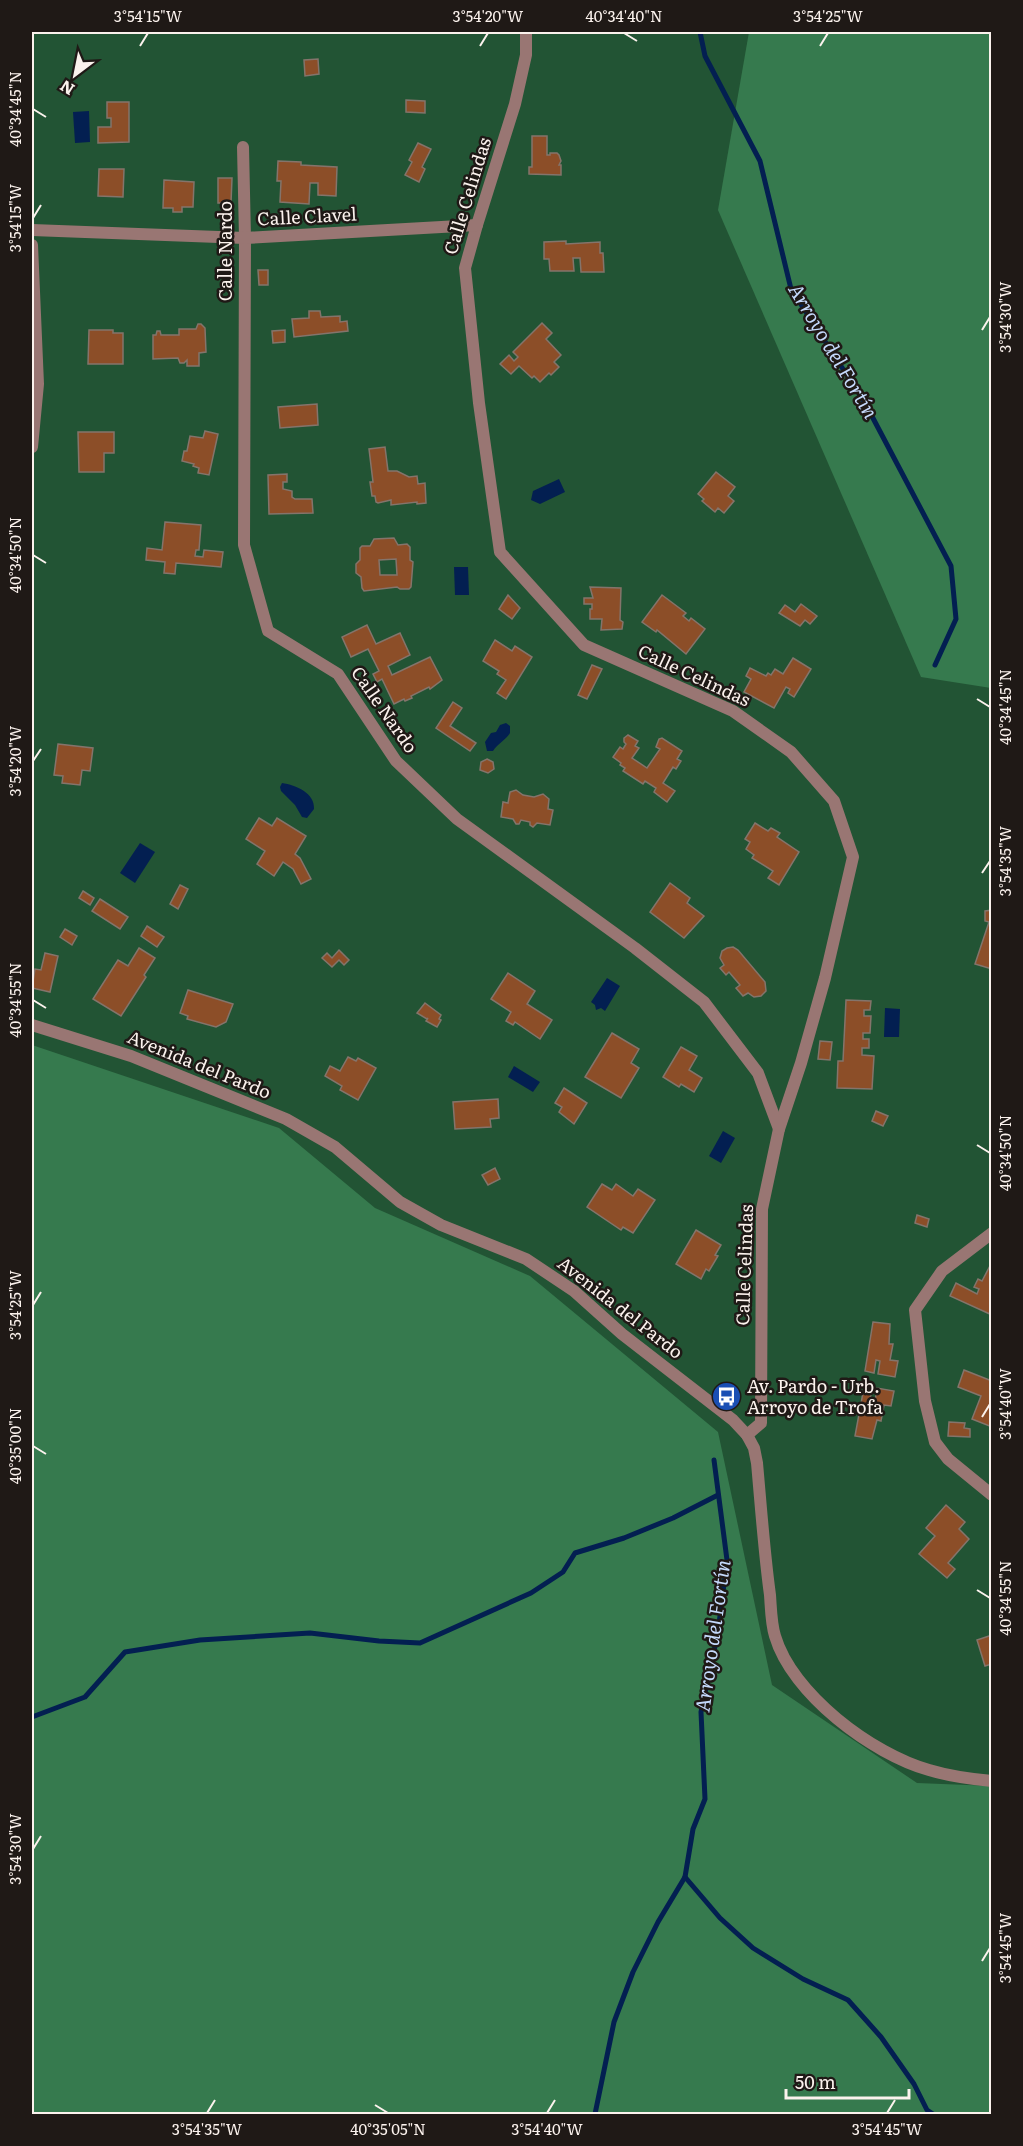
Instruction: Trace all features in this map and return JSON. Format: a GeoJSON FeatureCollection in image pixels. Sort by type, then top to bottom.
{"type":"FeatureCollection","features":[{"type":"Feature","properties":{"kind":"street","name":"Calle Celindas"},"geometry":{"type":"LineString","coordinates":[[526,32],[526,55],[515,104],[465,268],[479,403],[500,552],[584,645],[733,711],[791,752],[834,801],[852,857],[825,978],[801,1063],[779,1129],[762,1209],[761,1423],[747,1436]]}},
{"type":"Feature","properties":{"kind":"street","name":"Calle Nardo"},"geometry":{"type":"LineString","coordinates":[[243,147],[244,545],[268,631],[338,674],[396,761],[457,819],[635,948],[704,1002],[759,1072],[779,1129]]}},
{"type":"Feature","properties":{"kind":"street","name":"Calle Clavel"},"geometry":{"type":"LineString","coordinates":[[32,230],[245,238],[477,225]]}},
{"type":"Feature","properties":{"kind":"street"},"geometry":{"type":"LineString","coordinates":[[32,245],[38,384],[32,447]]}},
{"type":"Feature","properties":{"kind":"street","name":"Avenida del Pardo"},"geometry":{"type":"LineString","coordinates":[[32,1025],[131,1056],[286,1119],[335,1147],[400,1202],[441,1225],[526,1259],[574,1291],[622,1334],[733,1420],[754,1448],[774,1636],[799,1680],[844,1725],[868,1742],[927,1770],[992,1781]]}},
{"type":"Feature","properties":{"kind":"street"},"geometry":{"type":"LineString","coordinates":[[992,1233],[942,1271],[915,1310],[925,1401],[935,1442],[948,1459],[992,1495]]}},
{"type":"Feature","properties":{"kind":"green space"},"geometry":{"type":"Polygon","coordinates":[[[32,32],[991,32],[991,2114],[32,2114],[32,32]]]}},
{"type":"Feature","properties":{"kind":"green space"},"geometry":{"type":"Polygon","coordinates":[[[749,32],[991,32],[991,688],[921,677],[718,210],[749,32]]]}},
{"type":"Feature","properties":{"kind":"green space"},"geometry":{"type":"Polygon","coordinates":[[[32,1045],[279,1128],[375,1208],[530,1276],[718,1432],[772,1685],[917,1783],[992,1786],[991,2114],[32,2114],[32,1045]]]}},
{"type":"Feature","properties":{"kind":"water"},"geometry":{"type":"Polygon","coordinates":[[[89,111],[90,142],[75,143],[73,112],[89,111]]]}},
{"type":"Feature","properties":{"kind":"water"},"geometry":{"type":"Polygon","coordinates":[[[559,479],[565,492],[540,504],[531,500],[533,491],[559,479]]]}},
{"type":"Feature","properties":{"kind":"water"},"geometry":{"type":"Polygon","coordinates":[[[454,567],[468,567],[469,595],[455,595],[454,567]]]}},
{"type":"Feature","properties":{"kind":"water"},"geometry":{"type":"Polygon","coordinates":[[[506,723],[510,726],[510,733],[493,751],[487,751],[485,742],[491,733],[496,732],[500,725],[506,723]]]}},
{"type":"Feature","properties":{"kind":"water"},"geometry":{"type":"Polygon","coordinates":[[[282,783],[299,788],[311,798],[314,809],[307,818],[302,817],[295,805],[281,791],[282,783]]]}},
{"type":"Feature","properties":{"kind":"water"},"geometry":{"type":"Polygon","coordinates":[[[140,843],[155,852],[135,883],[120,873],[140,843]]]}},
{"type":"Feature","properties":{"kind":"water"},"geometry":{"type":"Polygon","coordinates":[[[607,978],[620,986],[605,1011],[601,1008],[596,1010],[595,1005],[591,1002],[607,978]]]}},
{"type":"Feature","properties":{"kind":"water"},"geometry":{"type":"Polygon","coordinates":[[[885,1008],[900,1009],[899,1037],[884,1037],[885,1008]]]}},
{"type":"Feature","properties":{"kind":"water"},"geometry":{"type":"Polygon","coordinates":[[[514,1066],[540,1082],[533,1092],[508,1077],[514,1066]]]}},
{"type":"Feature","properties":{"kind":"water"},"geometry":{"type":"Polygon","coordinates":[[[723,1131],[735,1138],[721,1163],[709,1156],[723,1131]]]}},
{"type":"Feature","properties":{"kind":"building"},"geometry":{"type":"Polygon","coordinates":[[[318,59],[319,74],[305,76],[304,60],[318,59]]]}},
{"type":"Feature","properties":{"kind":"building"},"geometry":{"type":"Polygon","coordinates":[[[406,100],[425,101],[425,113],[406,112],[406,100]]]}},
{"type":"Feature","properties":{"kind":"building"},"geometry":{"type":"Polygon","coordinates":[[[107,102],[129,102],[129,142],[98,143],[98,127],[111,127],[111,118],[107,118],[107,102]]]}},
{"type":"Feature","properties":{"kind":"building"},"geometry":{"type":"Polygon","coordinates":[[[532,136],[547,136],[547,155],[557,153],[559,155],[561,175],[529,174],[529,167],[532,167],[532,136]]]}},
{"type":"Feature","properties":{"kind":"building"},"geometry":{"type":"Polygon","coordinates":[[[418,143],[431,149],[422,167],[425,169],[419,182],[405,175],[412,162],[409,160],[418,143]]]}},
{"type":"Feature","properties":{"kind":"building"},"geometry":{"type":"Polygon","coordinates":[[[278,161],[337,167],[336,196],[318,195],[318,183],[310,183],[309,204],[280,202],[281,181],[277,181],[278,161]]]}},
{"type":"Feature","properties":{"kind":"building"},"geometry":{"type":"Polygon","coordinates":[[[99,169],[124,169],[123,197],[98,196],[99,169]]]}},
{"type":"Feature","properties":{"kind":"building"},"geometry":{"type":"Polygon","coordinates":[[[218,178],[232,178],[231,203],[218,203],[218,178]]]}},
{"type":"Feature","properties":{"kind":"building"},"geometry":{"type":"Polygon","coordinates":[[[164,180],[194,182],[193,207],[182,207],[182,212],[173,212],[173,208],[163,208],[164,180]]]}},
{"type":"Feature","properties":{"kind":"building"},"geometry":{"type":"Polygon","coordinates":[[[566,241],[566,244],[600,242],[604,272],[581,272],[580,258],[573,258],[574,271],[550,271],[549,259],[544,259],[544,242],[566,241]]]}},
{"type":"Feature","properties":{"kind":"building"},"geometry":{"type":"Polygon","coordinates":[[[258,270],[268,270],[268,285],[259,285],[258,270]]]}},
{"type":"Feature","properties":{"kind":"building"},"geometry":{"type":"Polygon","coordinates":[[[309,311],[320,311],[321,317],[340,316],[340,322],[347,321],[348,331],[294,337],[292,319],[309,318],[309,311]]]}},
{"type":"Feature","properties":{"kind":"building"},"geometry":{"type":"Polygon","coordinates":[[[542,323],[552,333],[546,339],[561,355],[554,362],[559,367],[540,382],[519,366],[511,374],[500,364],[509,355],[514,361],[518,357],[513,352],[542,323]]]}},
{"type":"Feature","properties":{"kind":"building"},"geometry":{"type":"Polygon","coordinates":[[[198,324],[205,328],[206,352],[199,353],[199,366],[187,366],[187,360],[180,363],[178,358],[153,359],[153,335],[156,335],[157,331],[160,331],[161,335],[179,335],[179,329],[196,329],[198,324]]]}},
{"type":"Feature","properties":{"kind":"building"},"geometry":{"type":"Polygon","coordinates":[[[89,330],[113,330],[113,333],[123,333],[123,364],[88,364],[89,330]]]}},
{"type":"Feature","properties":{"kind":"building"},"geometry":{"type":"Polygon","coordinates":[[[285,330],[285,342],[273,343],[272,331],[285,330]]]}},
{"type":"Feature","properties":{"kind":"building"},"geometry":{"type":"Polygon","coordinates":[[[317,404],[318,425],[280,428],[278,407],[317,404]]]}},
{"type":"Feature","properties":{"kind":"building"},"geometry":{"type":"Polygon","coordinates":[[[205,431],[218,434],[209,475],[198,473],[199,468],[193,466],[194,464],[182,461],[190,436],[203,438],[205,431]]]}},
{"type":"Feature","properties":{"kind":"building"},"geometry":{"type":"Polygon","coordinates":[[[78,432],[114,432],[114,453],[104,453],[104,472],[79,472],[78,432]]]}},
{"type":"Feature","properties":{"kind":"building"},"geometry":{"type":"Polygon","coordinates":[[[385,447],[388,471],[397,471],[409,477],[417,476],[418,484],[425,483],[426,503],[391,505],[391,500],[376,502],[375,496],[372,496],[370,482],[373,482],[369,449],[385,447]]]}},
{"type":"Feature","properties":{"kind":"building"},"geometry":{"type":"Polygon","coordinates":[[[716,472],[735,487],[728,496],[734,501],[724,513],[718,508],[715,512],[702,501],[704,499],[698,494],[716,472]]]}},
{"type":"Feature","properties":{"kind":"building"},"geometry":{"type":"Polygon","coordinates":[[[287,474],[287,482],[283,482],[283,489],[292,491],[292,497],[295,499],[312,499],[313,513],[269,514],[268,475],[287,474]]]}},
{"type":"Feature","properties":{"kind":"building"},"geometry":{"type":"Polygon","coordinates":[[[165,522],[201,525],[199,550],[196,550],[195,556],[203,557],[204,550],[223,552],[221,567],[176,563],[175,574],[164,573],[165,562],[146,560],[147,548],[162,550],[165,522]]]}},
{"type":"Feature","properties":{"kind":"building"},"geometry":{"type":"Polygon","coordinates":[[[394,538],[398,545],[407,544],[410,547],[410,560],[413,562],[409,589],[397,587],[364,591],[361,577],[356,573],[356,564],[360,560],[360,548],[370,546],[374,539],[394,538]],[[396,559],[379,560],[380,575],[397,575],[396,559]]]}},
{"type":"Feature","properties":{"kind":"building"},"geometry":{"type":"Polygon","coordinates":[[[590,587],[621,588],[622,629],[601,630],[602,619],[590,619],[592,604],[584,604],[584,598],[593,598],[590,587]]]}},
{"type":"Feature","properties":{"kind":"building"},"geometry":{"type":"Polygon","coordinates":[[[508,595],[520,608],[512,619],[499,609],[508,595]]]}},
{"type":"Feature","properties":{"kind":"building"},"geometry":{"type":"Polygon","coordinates":[[[662,595],[686,613],[683,616],[689,621],[691,618],[705,629],[686,654],[657,630],[656,632],[642,622],[662,595]]]}},
{"type":"Feature","properties":{"kind":"building"},"geometry":{"type":"Polygon","coordinates":[[[801,604],[817,616],[810,624],[805,620],[800,626],[779,613],[785,605],[795,612],[801,604]]]}},
{"type":"Feature","properties":{"kind":"building"},"geometry":{"type":"Polygon","coordinates":[[[367,625],[376,644],[400,633],[410,655],[388,666],[392,675],[430,657],[442,680],[430,689],[429,687],[411,696],[412,698],[394,704],[382,679],[377,682],[373,674],[379,671],[368,649],[351,657],[342,637],[367,625]]]}},
{"type":"Feature","properties":{"kind":"building"},"geometry":{"type":"Polygon","coordinates":[[[495,640],[512,651],[515,646],[532,657],[506,699],[497,693],[506,680],[497,674],[499,671],[483,661],[495,640]]]}},
{"type":"Feature","properties":{"kind":"building"},"geometry":{"type":"Polygon","coordinates":[[[793,658],[811,669],[794,697],[788,693],[790,689],[786,687],[774,708],[744,692],[751,679],[746,676],[750,668],[766,676],[768,673],[771,675],[775,669],[783,674],[793,658]]]}},
{"type":"Feature","properties":{"kind":"building"},"geometry":{"type":"Polygon","coordinates":[[[592,665],[602,669],[587,699],[578,695],[592,665]]]}},
{"type":"Feature","properties":{"kind":"building"},"geometry":{"type":"Polygon","coordinates":[[[453,702],[462,708],[450,726],[476,743],[470,751],[436,728],[453,702]]]}},
{"type":"Feature","properties":{"kind":"building"},"geometry":{"type":"Polygon","coordinates":[[[628,735],[638,741],[635,746],[639,748],[632,758],[647,768],[660,749],[656,747],[659,739],[662,738],[682,751],[677,759],[681,761],[676,769],[673,767],[663,783],[675,791],[667,802],[654,792],[656,788],[645,781],[643,784],[623,771],[625,768],[613,757],[620,747],[623,749],[626,744],[624,738],[628,735]]]}},
{"type":"Feature","properties":{"kind":"building"},"geometry":{"type":"Polygon","coordinates":[[[58,744],[93,748],[90,771],[82,770],[80,785],[62,783],[63,776],[54,775],[58,744]]]}},
{"type":"Feature","properties":{"kind":"building"},"geometry":{"type":"Polygon","coordinates":[[[487,759],[493,762],[494,769],[488,773],[480,770],[481,762],[487,759]]]}},
{"type":"Feature","properties":{"kind":"building"},"geometry":{"type":"Polygon","coordinates":[[[516,790],[523,795],[534,797],[543,794],[549,799],[548,809],[553,810],[550,825],[537,823],[533,827],[530,822],[521,820],[519,824],[516,824],[513,819],[501,817],[503,802],[508,803],[510,792],[516,790]]]}},
{"type":"Feature","properties":{"kind":"building"},"geometry":{"type":"Polygon","coordinates":[[[259,818],[272,826],[277,818],[306,836],[295,854],[300,858],[311,879],[301,884],[293,869],[283,862],[274,876],[257,864],[265,851],[246,839],[259,818]]]}},
{"type":"Feature","properties":{"kind":"building"},"geometry":{"type":"Polygon","coordinates":[[[755,823],[768,831],[771,828],[780,833],[777,837],[799,852],[779,885],[768,878],[773,871],[752,858],[754,855],[746,849],[750,842],[745,839],[755,823]]]}},
{"type":"Feature","properties":{"kind":"building"},"geometry":{"type":"Polygon","coordinates":[[[670,883],[690,898],[687,903],[704,916],[684,938],[650,912],[670,883]]]}},
{"type":"Feature","properties":{"kind":"building"},"geometry":{"type":"Polygon","coordinates":[[[180,885],[188,889],[178,909],[170,904],[180,885]]]}},
{"type":"Feature","properties":{"kind":"building"},"geometry":{"type":"Polygon","coordinates":[[[83,891],[94,898],[90,905],[79,898],[83,891]]]}},
{"type":"Feature","properties":{"kind":"building"},"geometry":{"type":"Polygon","coordinates":[[[100,899],[128,917],[120,929],[92,911],[100,899]]]}},
{"type":"Feature","properties":{"kind":"building"},"geometry":{"type":"Polygon","coordinates":[[[992,910],[992,969],[975,964],[989,922],[985,921],[985,911],[992,910]]]}},
{"type":"Feature","properties":{"kind":"building"},"geometry":{"type":"Polygon","coordinates":[[[147,926],[164,937],[157,947],[141,936],[147,926]]]}},
{"type":"Feature","properties":{"kind":"building"},"geometry":{"type":"Polygon","coordinates":[[[65,929],[77,936],[72,945],[60,937],[65,929]]]}},
{"type":"Feature","properties":{"kind":"building"},"geometry":{"type":"Polygon","coordinates":[[[733,947],[765,982],[766,991],[761,996],[754,997],[748,993],[743,996],[736,988],[740,985],[729,972],[726,975],[720,968],[724,965],[720,958],[722,951],[733,947]]]}},
{"type":"Feature","properties":{"kind":"building"},"geometry":{"type":"Polygon","coordinates":[[[139,948],[155,958],[144,975],[146,977],[121,1016],[93,999],[118,960],[128,966],[139,948]]]}},
{"type":"Feature","properties":{"kind":"building"},"geometry":{"type":"Polygon","coordinates":[[[339,950],[349,960],[344,965],[339,960],[332,967],[322,958],[327,953],[332,958],[339,950]]]}},
{"type":"Feature","properties":{"kind":"building"},"geometry":{"type":"Polygon","coordinates":[[[45,953],[58,956],[50,992],[32,988],[35,969],[41,970],[45,953]]]}},
{"type":"Feature","properties":{"kind":"building"},"geometry":{"type":"Polygon","coordinates":[[[508,973],[535,991],[527,1004],[552,1020],[540,1039],[515,1022],[513,1025],[506,1021],[511,1012],[491,999],[508,973]]]}},
{"type":"Feature","properties":{"kind":"building"},"geometry":{"type":"Polygon","coordinates":[[[188,990],[233,1004],[226,1022],[216,1027],[187,1019],[188,1016],[180,1013],[188,990]]]}},
{"type":"Feature","properties":{"kind":"building"},"geometry":{"type":"Polygon","coordinates":[[[846,1000],[871,1001],[870,1010],[864,1010],[864,1016],[871,1016],[870,1033],[863,1033],[863,1039],[869,1039],[869,1048],[862,1048],[862,1055],[874,1056],[872,1089],[837,1088],[838,1061],[843,1061],[846,1000]]]}},
{"type":"Feature","properties":{"kind":"building"},"geometry":{"type":"Polygon","coordinates":[[[425,1003],[441,1015],[437,1027],[426,1021],[428,1018],[417,1013],[425,1003]]]}},
{"type":"Feature","properties":{"kind":"building"},"geometry":{"type":"Polygon","coordinates":[[[612,1033],[639,1049],[631,1063],[639,1068],[621,1098],[585,1077],[612,1033]]]}},
{"type":"Feature","properties":{"kind":"building"},"geometry":{"type":"Polygon","coordinates":[[[820,1041],[832,1042],[830,1060],[818,1059],[820,1041]]]}},
{"type":"Feature","properties":{"kind":"building"},"geometry":{"type":"Polygon","coordinates":[[[681,1047],[697,1056],[689,1070],[702,1078],[694,1092],[681,1084],[679,1087],[663,1077],[681,1047]]]}},
{"type":"Feature","properties":{"kind":"building"},"geometry":{"type":"Polygon","coordinates":[[[348,1057],[356,1061],[358,1058],[376,1068],[358,1100],[340,1090],[342,1086],[325,1076],[330,1066],[340,1071],[348,1057]]]}},
{"type":"Feature","properties":{"kind":"building"},"geometry":{"type":"Polygon","coordinates":[[[564,1088],[587,1103],[574,1124],[559,1112],[562,1107],[555,1103],[564,1088]]]}},
{"type":"Feature","properties":{"kind":"building"},"geometry":{"type":"Polygon","coordinates":[[[498,1099],[499,1118],[490,1119],[491,1127],[455,1129],[453,1102],[498,1099]]]}},
{"type":"Feature","properties":{"kind":"building"},"geometry":{"type":"Polygon","coordinates":[[[876,1111],[888,1116],[883,1126],[872,1121],[876,1111]]]}},
{"type":"Feature","properties":{"kind":"building"},"geometry":{"type":"Polygon","coordinates":[[[495,1168],[500,1179],[488,1185],[482,1175],[495,1168]]]}},
{"type":"Feature","properties":{"kind":"building"},"geometry":{"type":"Polygon","coordinates":[[[602,1184],[612,1190],[616,1184],[633,1196],[638,1189],[655,1200],[633,1233],[623,1227],[621,1230],[587,1207],[602,1184]]]}},
{"type":"Feature","properties":{"kind":"building"},"geometry":{"type":"Polygon","coordinates":[[[917,1215],[929,1219],[927,1227],[915,1223],[917,1215]]]}},
{"type":"Feature","properties":{"kind":"building"},"geometry":{"type":"Polygon","coordinates":[[[696,1230],[721,1245],[715,1255],[718,1256],[709,1271],[706,1269],[701,1279],[676,1264],[696,1230]]]}},
{"type":"Feature","properties":{"kind":"building"},"geometry":{"type":"Polygon","coordinates":[[[992,1262],[992,1315],[950,1296],[956,1283],[977,1294],[979,1289],[974,1287],[978,1279],[982,1281],[992,1262]]]}},
{"type":"Feature","properties":{"kind":"building"},"geometry":{"type":"Polygon","coordinates":[[[873,1322],[890,1324],[889,1344],[893,1344],[890,1360],[898,1361],[895,1377],[878,1374],[880,1361],[876,1360],[874,1373],[865,1371],[873,1322]]]}},
{"type":"Feature","properties":{"kind":"building"},"geometry":{"type":"Polygon","coordinates":[[[964,1370],[992,1381],[992,1427],[972,1419],[981,1396],[958,1387],[964,1370]]]}},
{"type":"Feature","properties":{"kind":"building"},"geometry":{"type":"Polygon","coordinates":[[[864,1387],[872,1388],[870,1400],[875,1401],[877,1388],[894,1391],[891,1406],[884,1405],[881,1421],[877,1420],[872,1439],[855,1436],[864,1387]]]}},
{"type":"Feature","properties":{"kind":"building"},"geometry":{"type":"Polygon","coordinates":[[[949,1422],[965,1423],[964,1428],[970,1429],[970,1437],[948,1436],[949,1422]]]}},
{"type":"Feature","properties":{"kind":"building"},"geometry":{"type":"Polygon","coordinates":[[[946,1505],[965,1522],[959,1529],[969,1539],[948,1563],[955,1569],[947,1578],[919,1554],[935,1536],[926,1528],[946,1505]]]}},
{"type":"Feature","properties":{"kind":"building"},"geometry":{"type":"Polygon","coordinates":[[[992,1636],[992,1664],[985,1666],[977,1640],[992,1636]]]}},
{"type":"Feature","properties":{"kind":"waterway","name":"Arroyo del Fortín"},"geometry":{"type":"LineString","coordinates":[[700,32],[705,56],[760,161],[791,289],[865,403],[951,566],[956,619],[935,665]]}},
{"type":"Feature","properties":{"kind":"waterway","name":"Arroyo del Fortín"},"geometry":{"type":"LineString","coordinates":[[595,2114],[614,2022],[633,1972],[658,1922],[685,1877],[693,1829],[705,1799],[701,1712],[718,1632],[727,1560],[714,1460]]}},
{"type":"Feature","properties":{"kind":"waterway"},"geometry":{"type":"LineString","coordinates":[[32,1717],[85,1697],[125,1652],[200,1640],[310,1633],[420,1643],[531,1593],[563,1572],[575,1553],[624,1538],[673,1518],[718,1495]]}},
{"type":"Feature","properties":{"kind":"waterway"},"geometry":{"type":"LineString","coordinates":[[685,1877],[720,1918],[753,1948],[803,1979],[848,2000],[881,2037],[914,2084],[927,2110],[933,2114]]}},
{"type":"Feature","properties":{"kind":"place","name":"Av. Pardo - Urb. Arroyo de Trofa"},"geometry":{"type":"Point","coordinates":[726,1397]}}]}
